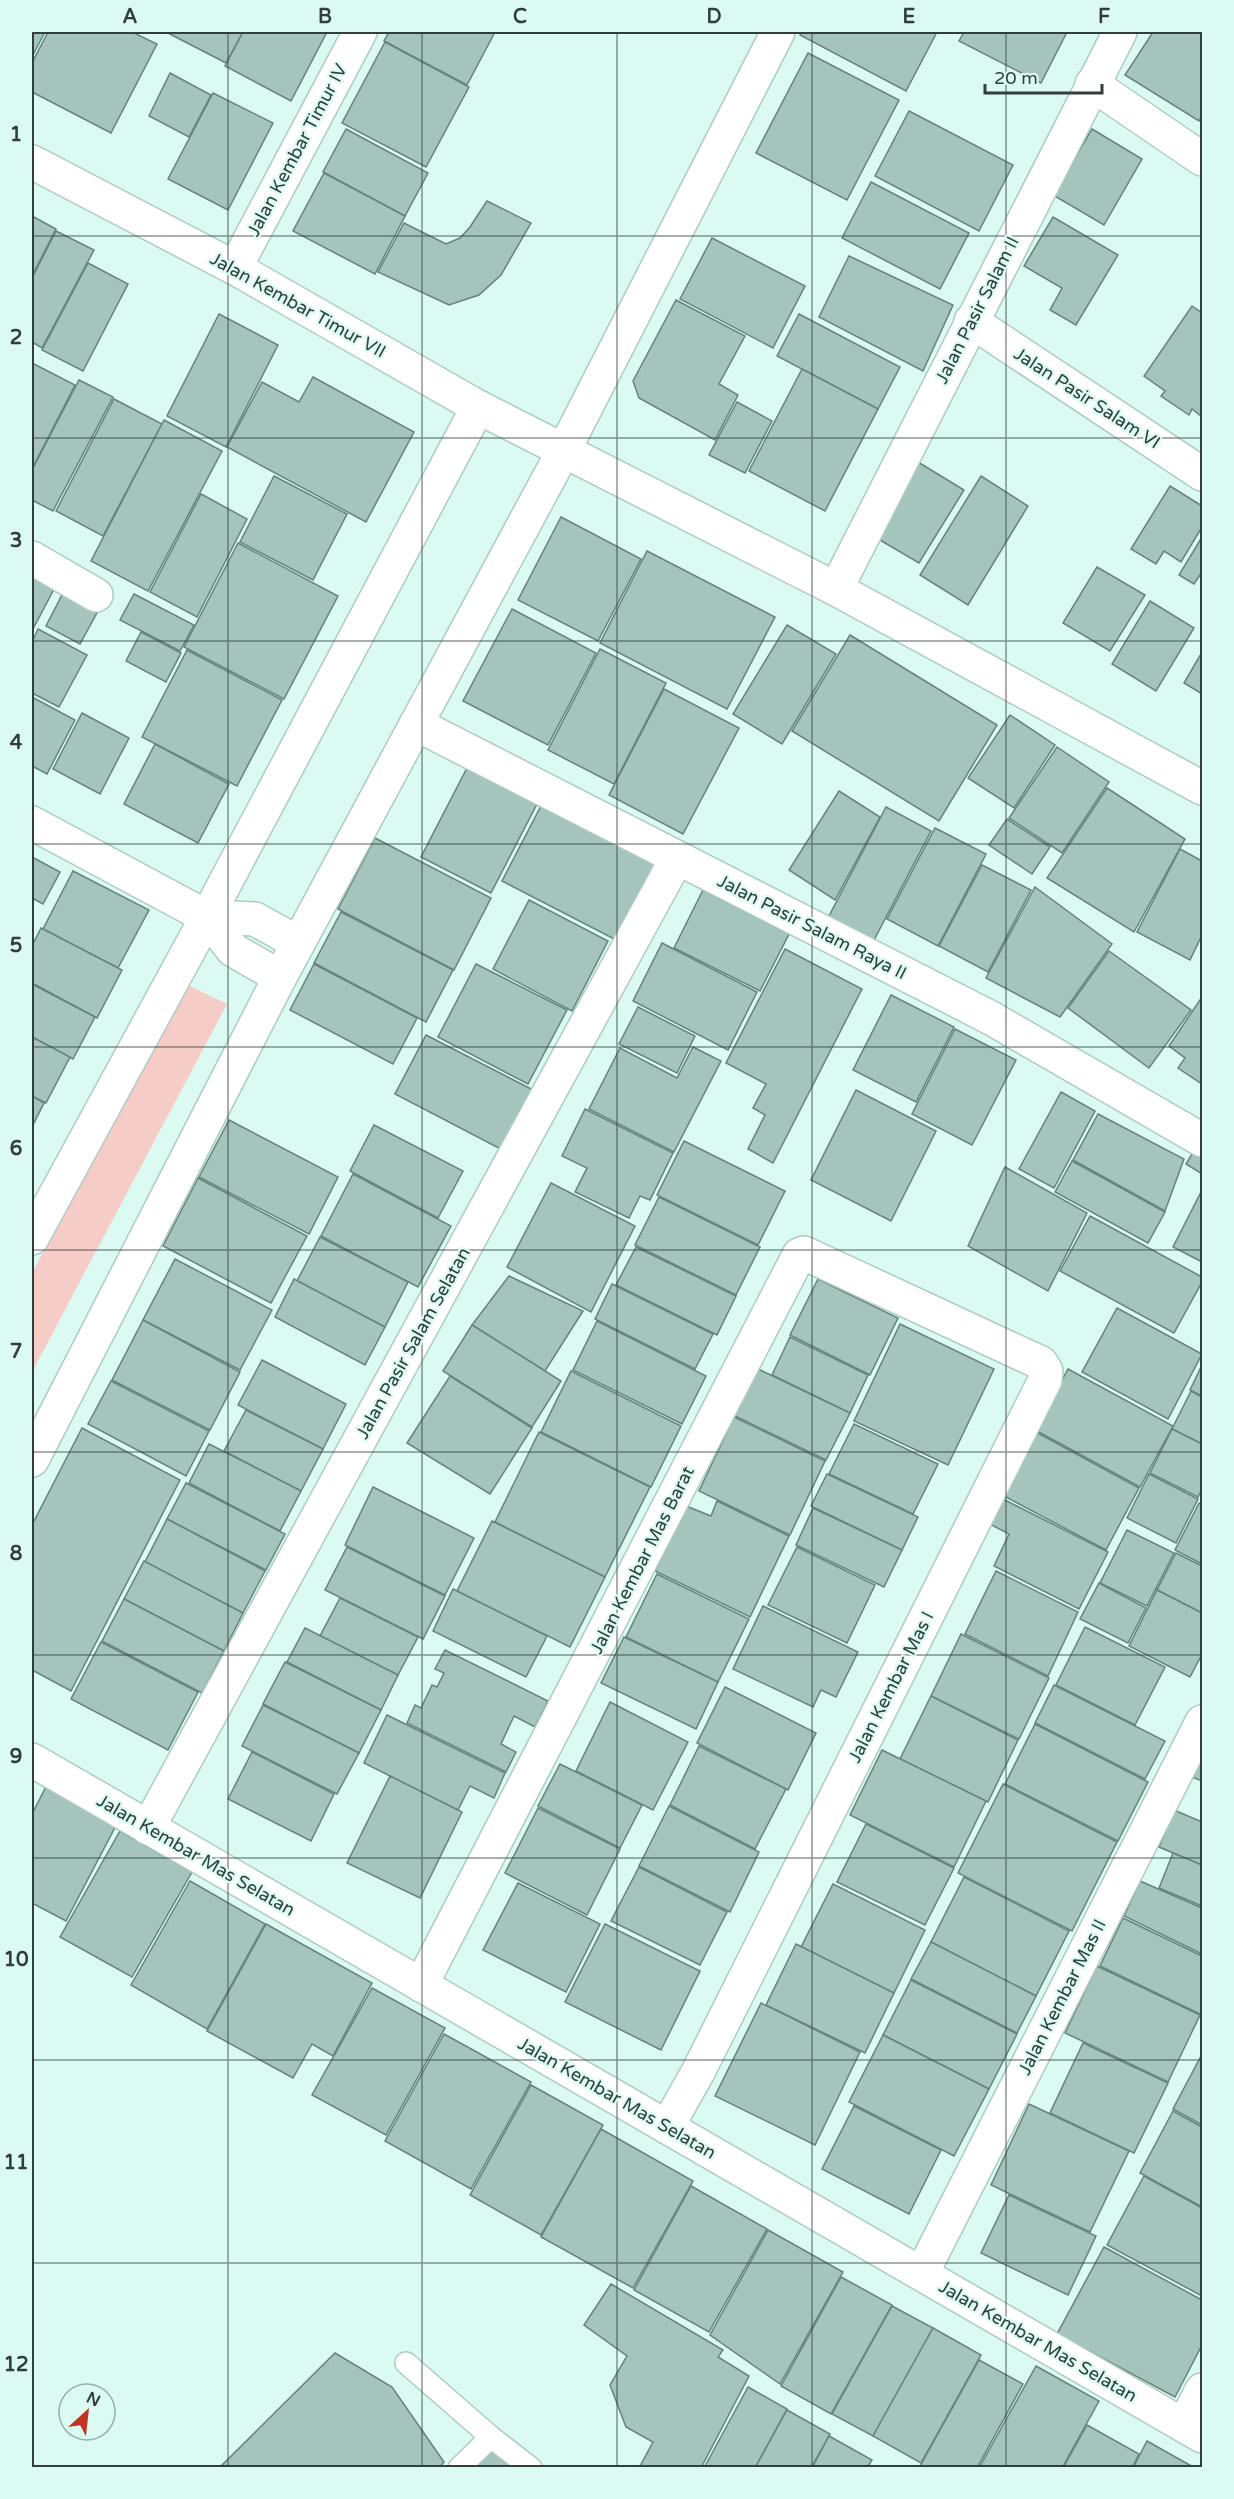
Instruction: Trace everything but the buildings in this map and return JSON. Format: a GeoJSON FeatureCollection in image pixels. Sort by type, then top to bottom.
{"type":"FeatureCollection","features":[{"type":"Feature","properties":{"kind":"street","name":"Jalan Kembar Timur IV"},"geometry":{"type":"LineString","coordinates":[[235,268],[360,32]]}},
{"type":"Feature","properties":{"kind":"street"},"geometry":{"type":"LineString","coordinates":[[32,1460],[280,977],[564,450],[778,32]]}},
{"type":"Feature","properties":{"kind":"street","name":"Jalan Pasir Salam II"},"geometry":{"type":"LineString","coordinates":[[836,589],[1120,32]]}},
{"type":"Feature","properties":{"kind":"street"},"geometry":{"type":"LineString","coordinates":[[1092,84],[1203,159]]}},
{"type":"Feature","properties":{"kind":"street","name":"Jalan Kembar Timur VII"},"geometry":{"type":"LineString","coordinates":[[32,162],[235,268],[503,419],[836,589],[1203,788]]}},
{"type":"Feature","properties":{"kind":"street","name":"Jalan Pasir Salam VI"},"geometry":{"type":"LineString","coordinates":[[971,321],[1203,474]]}},
{"type":"Feature","properties":{"kind":"street"},"geometry":{"type":"LineString","coordinates":[[32,1238],[207,917],[503,419]]}},
{"type":"Feature","properties":{"kind":"street"},"geometry":{"type":"LineString","coordinates":[[32,558],[96,595]]}},
{"type":"Feature","properties":{"kind":"street","name":"Jalan Pasir Salam Raya II"},"geometry":{"type":"LineString","coordinates":[[416,724],[991,1018],[1203,1140]]}},
{"type":"Feature","properties":{"kind":"street"},"geometry":{"type":"LineString","coordinates":[[32,823],[207,917],[236,952],[280,977]]}},
{"type":"Feature","properties":{"kind":"street","name":"Jalan Pasir Salam Selatan"},"geometry":{"type":"LineString","coordinates":[[148,1828],[677,858]]}},
{"type":"Feature","properties":{"kind":"street"},"geometry":{"type":"LineString","coordinates":[[207,917],[255,919],[298,943]]}},
{"type":"Feature","properties":{"kind":"street","name":"Jalan Kembar Mas Barat"},"geometry":{"type":"LineString","coordinates":[[421,1985],[799,1255],[804,1253],[923,1308]]}},
{"type":"Feature","properties":{"kind":"street","name":"Jalan Kembar Mas I"},"geometry":{"type":"LineString","coordinates":[[668,2127],[698,2072],[1045,1380],[1046,1371],[1041,1363],[923,1308]]}},
{"type":"Feature","properties":{"kind":"street","name":"Jalan Kembar Mas II"},"geometry":{"type":"LineString","coordinates":[[922,2273],[1203,1722]]}},
{"type":"Feature","properties":{"kind":"street","name":"Jalan Kembar Mas Selatan"},"geometry":{"type":"LineString","coordinates":[[32,1760],[1193,2431]]}},
{"type":"Feature","properties":{"kind":"street"},"geometry":{"type":"LineString","coordinates":[[1193,2431],[1203,2390]]}},
{"type":"Feature","properties":{"kind":"lane"},"geometry":{"type":"LineString","coordinates":[[406,2363],[491,2437],[531,2468]]}},
{"type":"Feature","properties":{"kind":"lane"},"geometry":{"type":"LineString","coordinates":[[459,2468],[491,2437]]}},
{"type":"Feature","properties":{"kind":"shaded area"},"geometry":{"type":"Polygon","coordinates":[[[186,984],[227,1004],[32,1372],[32,1273],[186,984]]]}}]}
